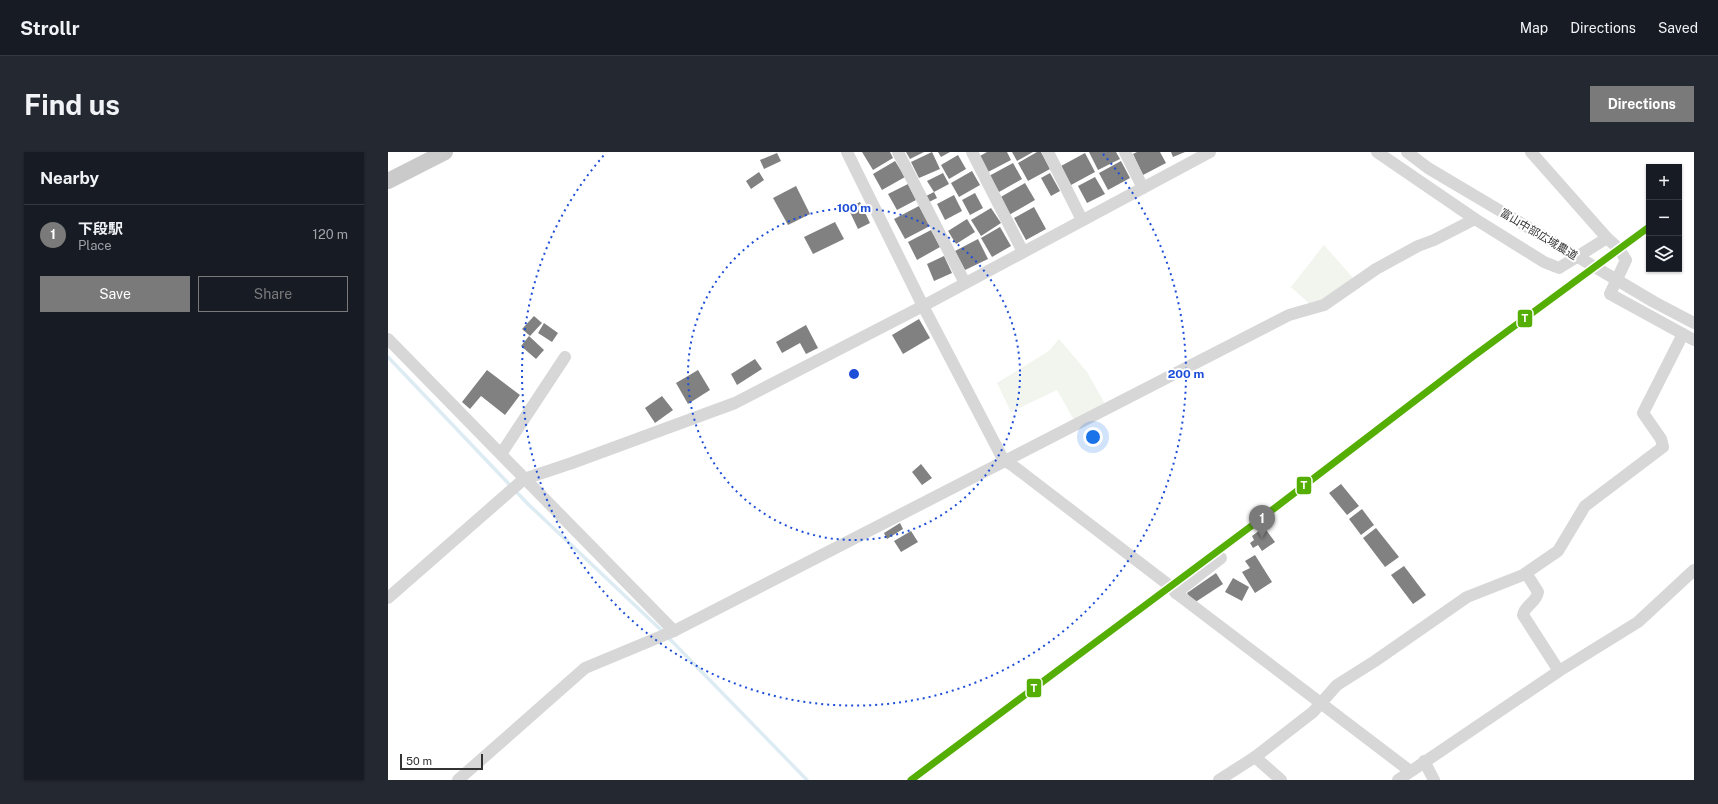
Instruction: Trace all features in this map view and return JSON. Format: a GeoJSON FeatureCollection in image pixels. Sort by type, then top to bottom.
{"type":"FeatureCollection","features":[{"type":"Feature","properties":{"kind":"main road"},"geometry":{"type":"LineString","coordinates":[[388,181],[445,152]]}},
{"type":"Feature","properties":{"kind":"street"},"geometry":{"type":"LineString","coordinates":[[847,152],[923,306],[1004,460],[1410,771]]}},
{"type":"Feature","properties":{"kind":"street"},"geometry":{"type":"LineString","coordinates":[[898,152],[965,283]]}},
{"type":"Feature","properties":{"kind":"street"},"geometry":{"type":"LineString","coordinates":[[972,152],[1023,252]]}},
{"type":"Feature","properties":{"kind":"street"},"geometry":{"type":"LineString","coordinates":[[1048,152],[1082,220]]}},
{"type":"Feature","properties":{"kind":"street"},"geometry":{"type":"LineString","coordinates":[[1125,152],[1143,188]]}},
{"type":"Feature","properties":{"kind":"street"},"geometry":{"type":"LineString","coordinates":[[1377,152],[1475,220],[1544,262],[1559,268],[1568,264],[1607,238]]}},
{"type":"Feature","properties":{"kind":"street","name":"富山中部広域農道"},"geometry":{"type":"LineString","coordinates":[[1407,152],[1428,168],[1654,302],[1694,323]]}},
{"type":"Feature","properties":{"kind":"street"},"geometry":{"type":"LineString","coordinates":[[1218,780],[1255,757],[1313,712],[1320,702],[1337,685],[1375,661],[1467,597],[1526,573],[1558,550],[1585,506],[1663,447],[1661,440],[1643,413],[1689,337],[1610,294],[1626,260],[1619,249],[1607,238],[1531,152]]}},
{"type":"Feature","properties":{"kind":"street"},"geometry":{"type":"LineString","coordinates":[[388,598],[524,478],[572,463],[735,403],[923,306],[1143,188],[1204,153]]}},
{"type":"Feature","properties":{"kind":"street"},"geometry":{"type":"LineString","coordinates":[[458,780],[585,668],[674,631],[1289,314],[1324,305],[1376,269],[1418,246],[1475,220]]}},
{"type":"Feature","properties":{"kind":"street"},"geometry":{"type":"LineString","coordinates":[[388,340],[674,631]]}},
{"type":"Feature","properties":{"kind":"street"},"geometry":{"type":"LineString","coordinates":[[500,454],[565,357]]}},
{"type":"Feature","properties":{"kind":"street"},"geometry":{"type":"LineString","coordinates":[[1176,593],[1221,558]]}},
{"type":"Feature","properties":{"kind":"street"},"geometry":{"type":"LineString","coordinates":[[1398,780],[1559,671],[1638,622],[1694,570]]}},
{"type":"Feature","properties":{"kind":"street"},"geometry":{"type":"LineString","coordinates":[[1526,573],[1538,592],[1538,597],[1524,609],[1523,615],[1559,671]]}},
{"type":"Feature","properties":{"kind":"street"},"geometry":{"type":"LineString","coordinates":[[1255,757],[1281,780]]}},
{"type":"Feature","properties":{"kind":"street"},"geometry":{"type":"LineString","coordinates":[[1424,761],[1434,780]]}},
{"type":"Feature","properties":{"kind":"shaded area"},"geometry":{"type":"Polygon","coordinates":[[[1324,245],[1353,278],[1327,301],[1311,305],[1291,287],[1324,245]]]}},
{"type":"Feature","properties":{"kind":"shaded area"},"geometry":{"type":"Polygon","coordinates":[[[1059,339],[1087,372],[1105,404],[1074,420],[1057,390],[1011,412],[997,383],[1049,351],[1059,339]]]}},
{"type":"Feature","properties":{"kind":"building"},"geometry":{"type":"Polygon","coordinates":[[[862,152],[890,152],[893,158],[873,170],[862,152]]]}},
{"type":"Feature","properties":{"kind":"building"},"geometry":{"type":"Polygon","coordinates":[[[906,152],[924,152],[910,159],[906,152]]]}},
{"type":"Feature","properties":{"kind":"building"},"geometry":{"type":"Polygon","coordinates":[[[932,152],[940,169],[919,178],[911,162],[932,152]]]}},
{"type":"Feature","properties":{"kind":"building"},"geometry":{"type":"Polygon","coordinates":[[[938,152],[950,152],[941,157],[938,152]]]}},
{"type":"Feature","properties":{"kind":"building"},"geometry":{"type":"Polygon","coordinates":[[[987,152],[1007,152],[1011,160],[988,172],[980,156],[987,152]]]}},
{"type":"Feature","properties":{"kind":"building"},"geometry":{"type":"Polygon","coordinates":[[[1012,152],[1033,152],[1017,161],[1012,152]]]}},
{"type":"Feature","properties":{"kind":"building"},"geometry":{"type":"Polygon","coordinates":[[[1037,152],[1041,152],[1050,169],[1028,181],[1018,163],[1037,152]]]}},
{"type":"Feature","properties":{"kind":"building"},"geometry":{"type":"Polygon","coordinates":[[[1089,152],[1116,152],[1120,159],[1098,170],[1089,152]]]}},
{"type":"Feature","properties":{"kind":"building"},"geometry":{"type":"Polygon","coordinates":[[[1137,152],[1160,152],[1166,163],[1143,175],[1133,154],[1137,152]]]}},
{"type":"Feature","properties":{"kind":"building"},"geometry":{"type":"Polygon","coordinates":[[[1171,152],[1185,152],[1173,157],[1171,152]]]}},
{"type":"Feature","properties":{"kind":"building"},"geometry":{"type":"Polygon","coordinates":[[[777,153],[781,161],[764,169],[760,160],[777,153]]]}},
{"type":"Feature","properties":{"kind":"building"},"geometry":{"type":"Polygon","coordinates":[[[1085,153],[1095,172],[1071,185],[1061,166],[1085,153]]]}},
{"type":"Feature","properties":{"kind":"building"},"geometry":{"type":"Polygon","coordinates":[[[958,155],[966,169],[949,179],[941,165],[958,155]]]}},
{"type":"Feature","properties":{"kind":"building"},"geometry":{"type":"Polygon","coordinates":[[[895,161],[905,177],[882,190],[873,174],[895,161]]]}},
{"type":"Feature","properties":{"kind":"building"},"geometry":{"type":"Polygon","coordinates":[[[1121,161],[1130,178],[1108,190],[1099,173],[1121,161]]]}},
{"type":"Feature","properties":{"kind":"building"},"geometry":{"type":"Polygon","coordinates":[[[1013,163],[1022,179],[999,192],[989,176],[1013,163]]]}},
{"type":"Feature","properties":{"kind":"building"},"geometry":{"type":"Polygon","coordinates":[[[972,171],[980,185],[959,197],[951,183],[972,171]]]}},
{"type":"Feature","properties":{"kind":"building"},"geometry":{"type":"Polygon","coordinates":[[[759,172],[764,180],[751,189],[746,181],[759,172]]]}},
{"type":"Feature","properties":{"kind":"building"},"geometry":{"type":"Polygon","coordinates":[[[943,173],[949,184],[934,192],[927,181],[943,173]]]}},
{"type":"Feature","properties":{"kind":"building"},"geometry":{"type":"Polygon","coordinates":[[[1050,173],[1060,191],[1051,196],[1041,178],[1050,173]]]}},
{"type":"Feature","properties":{"kind":"building"},"geometry":{"type":"Polygon","coordinates":[[[1095,177],[1105,194],[1087,203],[1078,186],[1095,177]]]}},
{"type":"Feature","properties":{"kind":"building"},"geometry":{"type":"Polygon","coordinates":[[[1025,183],[1035,200],[1009,215],[999,198],[1025,183]]]}},
{"type":"Feature","properties":{"kind":"building"},"geometry":{"type":"Polygon","coordinates":[[[908,184],[916,200],[897,210],[888,194],[908,184]]]}},
{"type":"Feature","properties":{"kind":"building"},"geometry":{"type":"Polygon","coordinates":[[[796,186],[810,214],[788,225],[773,198],[796,186]]]}},
{"type":"Feature","properties":{"kind":"building"},"geometry":{"type":"Polygon","coordinates":[[[934,192],[937,198],[929,202],[926,196],[934,192]]]}},
{"type":"Feature","properties":{"kind":"building"},"geometry":{"type":"Polygon","coordinates":[[[975,193],[983,208],[970,215],[962,200],[975,193]]]}},
{"type":"Feature","properties":{"kind":"building"},"geometry":{"type":"Polygon","coordinates":[[[954,195],[962,211],[945,220],[937,204],[954,195]]]}},
{"type":"Feature","properties":{"kind":"building"},"geometry":{"type":"Polygon","coordinates":[[[860,202],[870,223],[858,229],[848,208],[860,202]]]}},
{"type":"Feature","properties":{"kind":"building"},"geometry":{"type":"Polygon","coordinates":[[[919,206],[930,226],[905,239],[894,219],[919,206]]]}},
{"type":"Feature","properties":{"kind":"building"},"geometry":{"type":"Polygon","coordinates":[[[1034,207],[1046,229],[1026,240],[1014,218],[1034,207]]]}},
{"type":"Feature","properties":{"kind":"building"},"geometry":{"type":"Polygon","coordinates":[[[991,208],[1001,223],[981,236],[971,220],[991,208]]]}},
{"type":"Feature","properties":{"kind":"building"},"geometry":{"type":"Polygon","coordinates":[[[967,219],[975,232],[956,244],[948,231],[967,219]]]}},
{"type":"Feature","properties":{"kind":"building"},"geometry":{"type":"Polygon","coordinates":[[[835,222],[844,239],[813,254],[804,237],[835,222]]]}},
{"type":"Feature","properties":{"kind":"building"},"geometry":{"type":"Polygon","coordinates":[[[1000,227],[1011,246],[992,257],[981,238],[1000,227]]]}},
{"type":"Feature","properties":{"kind":"building"},"geometry":{"type":"Polygon","coordinates":[[[931,230],[940,247],[917,260],[908,242],[931,230]]]}},
{"type":"Feature","properties":{"kind":"building"},"geometry":{"type":"Polygon","coordinates":[[[978,239],[988,259],[965,270],[955,251],[978,239]]]}},
{"type":"Feature","properties":{"kind":"building"},"geometry":{"type":"Polygon","coordinates":[[[944,256],[952,273],[934,281],[927,264],[944,256]]]}},
{"type":"Feature","properties":{"kind":"building"},"geometry":{"type":"Polygon","coordinates":[[[534,316],[542,323],[530,336],[522,329],[534,316]]]}},
{"type":"Feature","properties":{"kind":"building"},"geometry":{"type":"Polygon","coordinates":[[[919,319],[930,338],[903,354],[892,335],[919,319]]]}},
{"type":"Feature","properties":{"kind":"building"},"geometry":{"type":"Polygon","coordinates":[[[544,323],[558,333],[552,342],[538,333],[544,323]]]}},
{"type":"Feature","properties":{"kind":"building"},"geometry":{"type":"Polygon","coordinates":[[[806,325],[818,348],[806,354],[800,343],[782,353],[776,342],[806,325]]]}},
{"type":"Feature","properties":{"kind":"building"},"geometry":{"type":"Polygon","coordinates":[[[529,336],[544,350],[536,359],[521,346],[529,336]]]}},
{"type":"Feature","properties":{"kind":"building"},"geometry":{"type":"Polygon","coordinates":[[[755,359],[762,369],[737,385],[731,374],[755,359]]]}},
{"type":"Feature","properties":{"kind":"building"},"geometry":{"type":"Polygon","coordinates":[[[487,370],[520,395],[505,415],[481,396],[470,409],[462,402],[487,370]]]}},
{"type":"Feature","properties":{"kind":"building"},"geometry":{"type":"Polygon","coordinates":[[[698,370],[710,390],[688,404],[676,383],[698,370]]]}},
{"type":"Feature","properties":{"kind":"building"},"geometry":{"type":"Polygon","coordinates":[[[662,396],[673,410],[655,423],[645,408],[662,396]]]}},
{"type":"Feature","properties":{"kind":"building"},"geometry":{"type":"Polygon","coordinates":[[[921,464],[932,478],[922,485],[912,472],[921,464]]]}},
{"type":"Feature","properties":{"kind":"building"},"geometry":{"type":"Polygon","coordinates":[[[1341,484],[1359,506],[1347,515],[1329,493],[1341,484]]]}},
{"type":"Feature","properties":{"kind":"building"},"geometry":{"type":"Polygon","coordinates":[[[1362,509],[1374,525],[1361,535],[1349,519],[1362,509]]]}},
{"type":"Feature","properties":{"kind":"building"},"geometry":{"type":"Polygon","coordinates":[[[900,523],[903,529],[887,539],[884,533],[900,523]]]}},
{"type":"Feature","properties":{"kind":"building"},"geometry":{"type":"Polygon","coordinates":[[[1264,527],[1275,542],[1262,551],[1258,545],[1253,548],[1250,543],[1254,540],[1252,536],[1264,527]]]}},
{"type":"Feature","properties":{"kind":"building"},"geometry":{"type":"Polygon","coordinates":[[[1376,528],[1399,557],[1385,567],[1363,538],[1376,528]]]}},
{"type":"Feature","properties":{"kind":"building"},"geometry":{"type":"Polygon","coordinates":[[[911,531],[918,542],[901,552],[894,541],[911,531]]]}},
{"type":"Feature","properties":{"kind":"building"},"geometry":{"type":"Polygon","coordinates":[[[1255,555],[1272,582],[1255,593],[1242,572],[1250,568],[1245,561],[1255,555]]]}},
{"type":"Feature","properties":{"kind":"building"},"geometry":{"type":"Polygon","coordinates":[[[1404,566],[1426,595],[1413,604],[1391,575],[1404,566]]]}},
{"type":"Feature","properties":{"kind":"building"},"geometry":{"type":"Polygon","coordinates":[[[1216,573],[1223,584],[1194,603],[1187,593],[1216,573]]]}},
{"type":"Feature","properties":{"kind":"building"},"geometry":{"type":"Polygon","coordinates":[[[1233,578],[1249,587],[1242,601],[1225,592],[1233,578]]]}},
{"type":"Feature","properties":{"kind":"waterway"},"geometry":{"type":"LineString","coordinates":[[388,357],[528,504],[660,629],[807,780]]}},
{"type":"Feature","properties":{"kind":"transit line","name":"T"},"geometry":{"type":"LineString","coordinates":[[911,780],[1250,527],[1471,358],[1646,229]]}},
{"type":"Feature","properties":{"kind":"place","name":"下段駅"},"geometry":{"type":"Point","coordinates":[1262,538]}}]}
